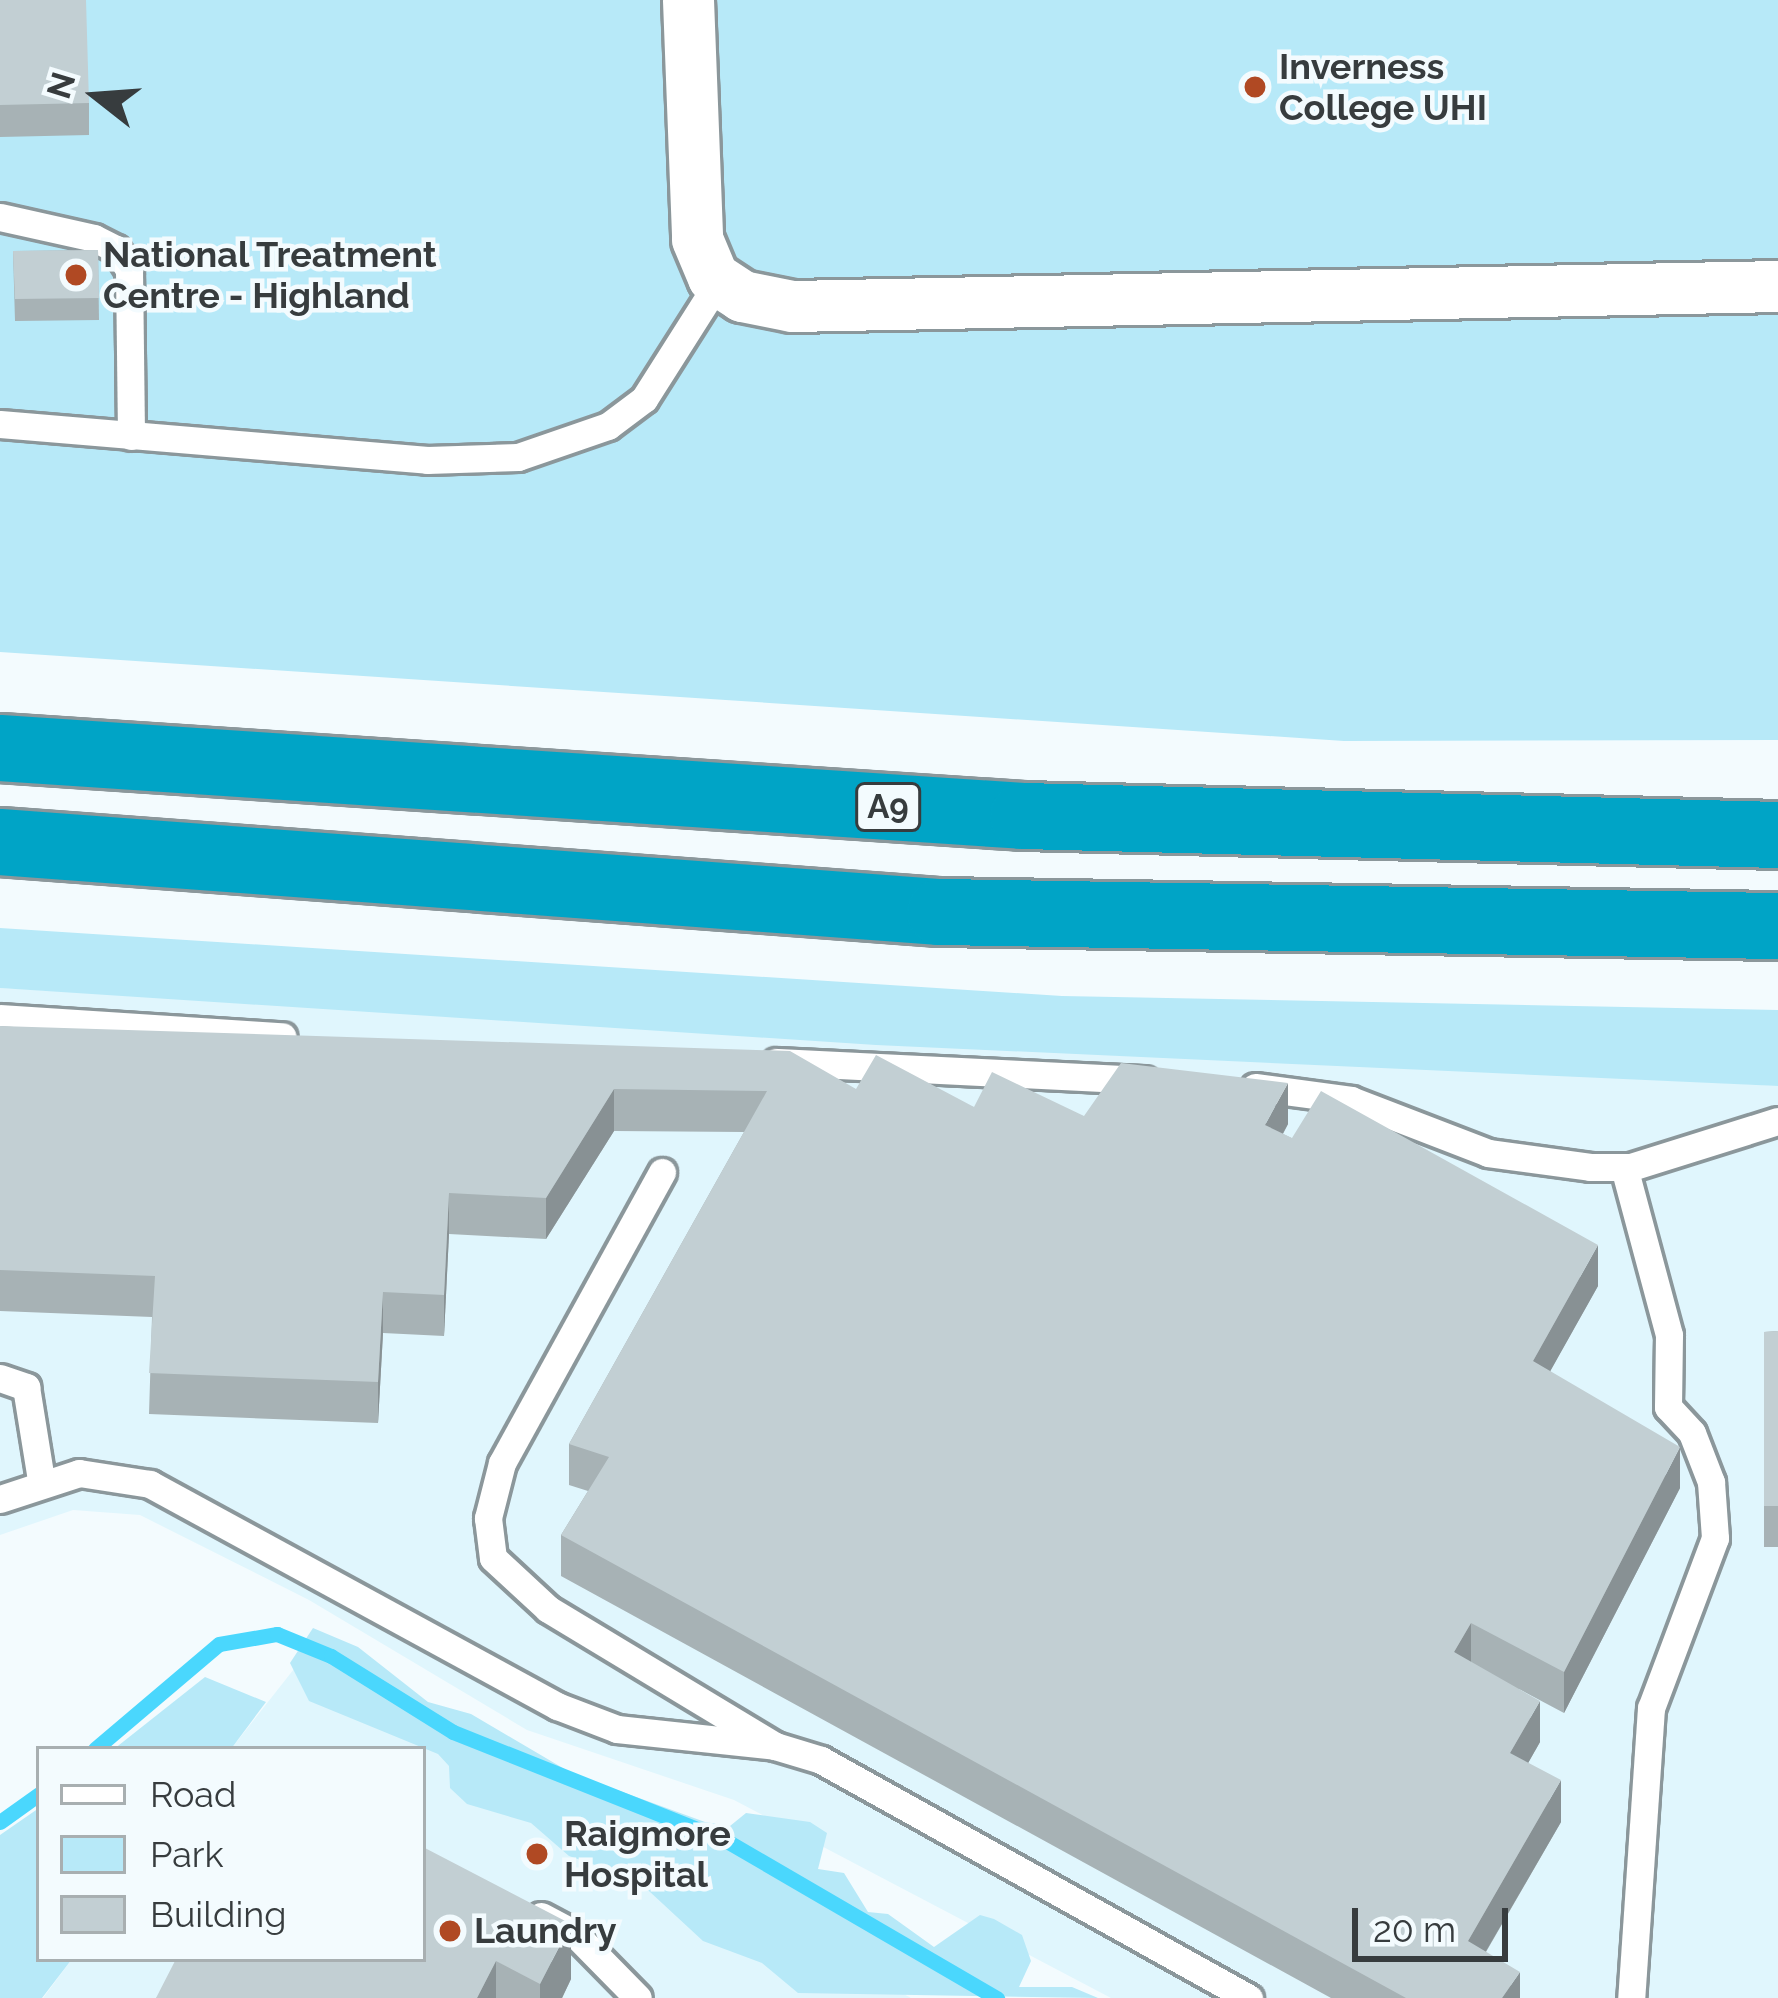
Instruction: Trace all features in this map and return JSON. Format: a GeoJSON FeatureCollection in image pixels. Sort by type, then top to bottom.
{"type":"FeatureCollection","features":[{"type":"Feature","properties":{"kind":"highway","name":"A9"},"geometry":{"type":"LineString","coordinates":[[0,748],[1023,816],[1778,835]]}},
{"type":"Feature","properties":{"kind":"highway"},"geometry":{"type":"LineString","coordinates":[[0,842],[940,912],[1778,926]]}},
{"type":"Feature","properties":{"kind":"street"},"geometry":{"type":"LineString","coordinates":[[688,0],[697,239],[719,281],[742,296],[792,306],[1778,286]]}},
{"type":"Feature","properties":{"kind":"lane"},"geometry":{"type":"LineString","coordinates":[[0,217],[94,238],[116,249],[129,270],[131,436]]}},
{"type":"Feature","properties":{"kind":"lane"},"geometry":{"type":"LineString","coordinates":[[0,424],[427,460],[518,457],[608,425],[644,399],[719,281]]}},
{"type":"Feature","properties":{"kind":"lane"},"geometry":{"type":"LineString","coordinates":[[0,1018],[322,1038]]}},
{"type":"Feature","properties":{"kind":"lane"},"geometry":{"type":"LineString","coordinates":[[746,1061],[1171,1082]]}},
{"type":"Feature","properties":{"kind":"lane"},"geometry":{"type":"LineString","coordinates":[[1218,1085],[1351,1100],[1488,1154],[1624,1167],[1778,1121]]}},
{"type":"Feature","properties":{"kind":"lane"},"geometry":{"type":"LineString","coordinates":[[1624,1167],[1669,1335],[1668,1407],[1692,1433],[1711,1482],[1715,1538],[1652,1708],[1630,1998]]}},
{"type":"Feature","properties":{"kind":"lane"},"geometry":{"type":"LineString","coordinates":[[662,1172],[502,1463],[488,1518],[493,1558],[548,1609],[776,1746]]}},
{"type":"Feature","properties":{"kind":"lane"},"geometry":{"type":"LineString","coordinates":[[0,1378],[26,1387],[41,1480]]}},
{"type":"Feature","properties":{"kind":"lane"},"geometry":{"type":"LineString","coordinates":[[0,1499],[41,1480],[79,1473],[150,1484],[557,1706],[617,1729],[776,1746],[821,1760],[1250,1998]]}},
{"type":"Feature","properties":{"kind":"lane"},"geometry":{"type":"LineString","coordinates":[[519,1904],[576,1935],[638,1998]]}},
{"type":"Feature","properties":{"kind":"shaded area"},"geometry":{"type":"Polygon","coordinates":[[[0,988],[1778,1086],[1778,1998],[1111,1998],[734,1800],[527,1730],[309,1600],[140,1515],[73,1510],[0,1535],[0,988]]]}},
{"type":"Feature","properties":{"kind":"shaded area","name":"Raigmore Hospital"},"geometry":{"type":"Polygon","coordinates":[[[301,1660],[911,1998],[43,1998],[70,1962],[426,1962],[426,1746],[233,1746],[301,1660]]]}},
{"type":"Feature","properties":{"kind":"green space"},"geometry":{"type":"Polygon","coordinates":[[[0,0],[1778,0],[1778,740],[1344,741],[0,652],[0,0]]]}},
{"type":"Feature","properties":{"kind":"green space"},"geometry":{"type":"Polygon","coordinates":[[[0,928],[1062,996],[1778,1010],[1778,1086],[876,1045],[0,988],[0,928]]]}},
{"type":"Feature","properties":{"kind":"green space"},"geometry":{"type":"Polygon","coordinates":[[[313,1628],[358,1647],[428,1702],[471,1714],[573,1774],[705,1822],[730,1826],[746,1813],[810,1822],[827,1833],[818,1869],[844,1873],[868,1912],[888,1914],[934,1947],[980,1915],[994,1919],[1022,1935],[1031,1961],[1019,1987],[1072,1987],[1098,1998],[798,1993],[762,1963],[703,1941],[636,1879],[569,1856],[531,1823],[467,1804],[450,1788],[449,1766],[438,1754],[309,1701],[290,1663],[313,1628]]]}},
{"type":"Feature","properties":{"kind":"green space"},"geometry":{"type":"Polygon","coordinates":[[[205,1677],[266,1702],[233,1746],[118,1746],[205,1677]]]}},
{"type":"Feature","properties":{"kind":"green space"},"geometry":{"type":"Polygon","coordinates":[[[36,1810],[36,1962],[70,1962],[42,1998],[0,1998],[0,1835],[36,1810]]]}},
{"type":"Feature","properties":{"kind":"building"},"geometry":{"type":"Polygon","coordinates":[[[0,0],[86,0],[89,103],[0,105],[0,0]]]}},
{"type":"Feature","properties":{"kind":"building"},"geometry":{"type":"Polygon","coordinates":[[[98,250],[99,298],[15,299],[13,251],[98,250]]]}},
{"type":"Feature","properties":{"kind":"building"},"geometry":{"type":"Polygon","coordinates":[[[0,1026],[790,1051],[856,1089],[876,1055],[974,1107],[992,1072],[1084,1116],[1121,1063],[1288,1083],[1265,1125],[1292,1138],[1321,1091],[1598,1245],[1533,1361],[1680,1447],[1564,1672],[1471,1623],[1454,1652],[1540,1701],[1510,1753],[1561,1780],[1468,1941],[1520,1972],[1502,1998],[1406,1998],[561,1535],[609,1457],[569,1444],[767,1091],[614,1089],[546,1198],[449,1193],[444,1295],[383,1292],[378,1382],[149,1373],[155,1276],[0,1270],[0,1026]]]}},
{"type":"Feature","properties":{"kind":"building"},"geometry":{"type":"Polygon","coordinates":[[[1778,1331],[1778,1506],[1764,1506],[1764,1332],[1778,1331]]]}},
{"type":"Feature","properties":{"kind":"building","name":"Laundry"},"geometry":{"type":"Polygon","coordinates":[[[426,1849],[571,1924],[540,1984],[496,1961],[477,1998],[156,1998],[174,1962],[426,1962],[426,1849]]]}},
{"type":"Feature","properties":{"kind":"waterway"},"geometry":{"type":"LineString","coordinates":[[99,1746],[219,1644],[277,1634],[331,1656],[453,1732],[725,1840],[997,1998]]}},
{"type":"Feature","properties":{"kind":"waterway"},"geometry":{"type":"LineString","coordinates":[[0,1822],[36,1796]]}},
{"type":"Feature","properties":{"kind":"place","name":"Inverness College UHI"},"geometry":{"type":"Point","coordinates":[1255,87]}},
{"type":"Feature","properties":{"kind":"place","name":"National Treatment Centre - Highland"},"geometry":{"type":"Point","coordinates":[76,275]}},
{"type":"Feature","properties":{"kind":"place","name":"Raigmore Hospital"},"geometry":{"type":"Point","coordinates":[537,1854]}},
{"type":"Feature","properties":{"kind":"place","name":"Laundry"},"geometry":{"type":"Point","coordinates":[450,1931]}}]}
